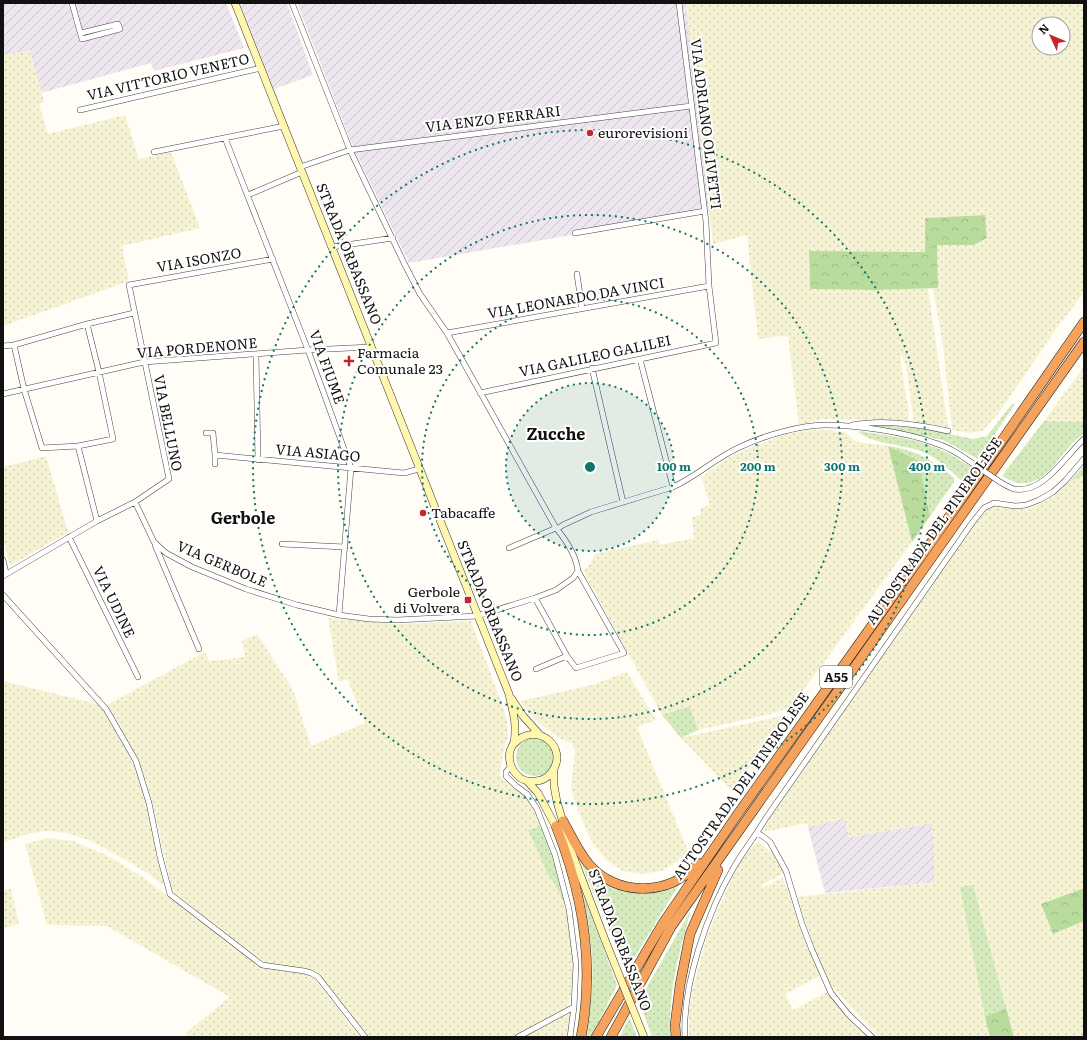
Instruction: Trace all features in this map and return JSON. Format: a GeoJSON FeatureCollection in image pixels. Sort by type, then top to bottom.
{"type":"FeatureCollection","features":[{"type":"Feature","properties":{"kind":"highway","name":"AUTOSTRADA DEL PINEROLESE"},"geometry":{"type":"LineString","coordinates":[[596,1037],[663,923],[737,815],[935,537],[1084,322]]}},
{"type":"Feature","properties":{"kind":"highway","name":"AUTOSTRADA DEL PINEROLESE"},"geometry":{"type":"LineString","coordinates":[[611,1037],[671,927],[1084,342]]}},
{"type":"Feature","properties":{"kind":"highway"},"geometry":{"type":"LineString","coordinates":[[563,820],[580,851],[588,863],[598,873],[607,880],[617,884],[629,888],[641,889],[663,886],[678,880],[693,870],[737,815]]}},
{"type":"Feature","properties":{"kind":"highway"},"geometry":{"type":"LineString","coordinates":[[676,1037],[675,1025],[680,985],[690,934],[714,876],[750,816]]}},
{"type":"Feature","properties":{"kind":"highway"},"geometry":{"type":"LineString","coordinates":[[556,826],[566,851],[575,883],[586,937],[588,988],[581,1037]]}},
{"type":"Feature","properties":{"kind":"main road","name":"STRADA ORBASSANO"},"geometry":{"type":"LineString","coordinates":[[235,3],[509,694],[523,716],[540,735],[552,743],[555,749],[557,756],[554,769],[554,786],[557,802],[572,853],[644,1037]]}},
{"type":"Feature","properties":{"kind":"main road","name":"STRADA ORBASSANO"},"geometry":{"type":"LineString","coordinates":[[509,694],[515,723],[514,744],[510,751],[509,759],[511,766],[517,776],[527,781],[538,793],[572,853]]}},
{"type":"Feature","properties":{"kind":"main road"},"geometry":{"type":"LineString","coordinates":[[514,744],[523,736],[535,734],[540,735]]}},
{"type":"Feature","properties":{"kind":"main road"},"geometry":{"type":"LineString","coordinates":[[527,781],[535,782],[543,780],[554,769]]}},
{"type":"Feature","properties":{"kind":"street"},"geometry":{"type":"LineString","coordinates":[[72,3],[82,39],[120,29],[118,24],[81,33]]}},
{"type":"Feature","properties":{"kind":"street"},"geometry":{"type":"LineString","coordinates":[[292,3],[350,150],[420,294],[446,333],[557,529],[570,548],[577,564],[578,571],[624,653],[576,668],[567,656],[535,598]]}},
{"type":"Feature","properties":{"kind":"street","name":"VIA ADRIANO OLIVETTI"},"geometry":{"type":"LineString","coordinates":[[679,3],[705,211],[709,286],[716,343]]}},
{"type":"Feature","properties":{"kind":"street","name":"VIA VITTORIO VENETO"},"geometry":{"type":"LineString","coordinates":[[80,110],[261,68]]}},
{"type":"Feature","properties":{"kind":"street","name":"VIA ENZO FERRARI"},"geometry":{"type":"LineString","coordinates":[[248,195],[301,169],[350,150],[691,106]]}},
{"type":"Feature","properties":{"kind":"street"},"geometry":{"type":"LineString","coordinates":[[154,152],[284,126]]}},
{"type":"Feature","properties":{"kind":"street","name":"VIA FIUME"},"geometry":{"type":"LineString","coordinates":[[225,138],[308,350],[351,468],[339,615]]}},
{"type":"Feature","properties":{"kind":"street"},"geometry":{"type":"LineString","coordinates":[[575,233],[705,211]]}},
{"type":"Feature","properties":{"kind":"street"},"geometry":{"type":"LineString","coordinates":[[332,247],[393,238]]}},
{"type":"Feature","properties":{"kind":"street","name":"VIA ISONZO"},"geometry":{"type":"LineString","coordinates":[[129,285],[273,260]]}},
{"type":"Feature","properties":{"kind":"street"},"geometry":{"type":"LineString","coordinates":[[577,274],[582,309]]}},
{"type":"Feature","properties":{"kind":"street","name":"VIA BELLUNO"},"geometry":{"type":"LineString","coordinates":[[129,285],[169,478],[135,502]]}},
{"type":"Feature","properties":{"kind":"street","name":"VIA LEONARDO DA VINCI"},"geometry":{"type":"LineString","coordinates":[[446,333],[709,286]]}},
{"type":"Feature","properties":{"kind":"street"},"geometry":{"type":"LineString","coordinates":[[3,346],[14,345],[87,324],[134,313]]}},
{"type":"Feature","properties":{"kind":"street"},"geometry":{"type":"LineString","coordinates":[[14,345],[24,389],[42,448],[78,446],[113,439],[87,324]]}},
{"type":"Feature","properties":{"kind":"street","name":"VIA GALILEO GALILEI"},"geometry":{"type":"LineString","coordinates":[[480,393],[592,368],[716,343]]}},
{"type":"Feature","properties":{"kind":"street","name":"VIA PORDENONE"},"geometry":{"type":"LineString","coordinates":[[3,394],[144,362],[371,347]]}},
{"type":"Feature","properties":{"kind":"street"},"geometry":{"type":"LineString","coordinates":[[256,354],[258,460]]}},
{"type":"Feature","properties":{"kind":"street"},"geometry":{"type":"LineString","coordinates":[[640,359],[673,487]]}},
{"type":"Feature","properties":{"kind":"street"},"geometry":{"type":"LineString","coordinates":[[592,368],[624,502]]}},
{"type":"Feature","properties":{"kind":"street"},"geometry":{"type":"LineString","coordinates":[[845,426],[870,423],[911,424],[948,431]]}},
{"type":"Feature","properties":{"kind":"street"},"geometry":{"type":"LineString","coordinates":[[509,548],[557,529],[591,512],[673,487],[684,482],[740,447],[763,438],[808,426],[845,426],[883,430],[935,443],[956,452],[1000,482],[1014,489],[1030,487],[1046,480],[1084,439]]}},
{"type":"Feature","properties":{"kind":"street"},"geometry":{"type":"LineString","coordinates":[[206,433],[214,433],[215,464]]}},
{"type":"Feature","properties":{"kind":"street"},"geometry":{"type":"LineString","coordinates":[[78,446],[97,521]]}},
{"type":"Feature","properties":{"kind":"street","name":"VIA ASIAGO"},"geometry":{"type":"LineString","coordinates":[[215,455],[404,473],[419,469]]}},
{"type":"Feature","properties":{"kind":"street"},"geometry":{"type":"LineString","coordinates":[[685,1037],[689,988],[700,946],[708,923],[724,884],[766,818],[984,508],[994,503],[1015,506],[1026,505],[1040,500],[1053,492],[1065,481],[1084,458]]}},
{"type":"Feature","properties":{"kind":"street"},"geometry":{"type":"LineString","coordinates":[[3,560],[5,574],[97,521],[135,502]]}},
{"type":"Feature","properties":{"kind":"street","name":"VIA GERBOLE"},"geometry":{"type":"LineString","coordinates":[[135,502],[154,542],[166,553],[192,567],[239,586],[297,605],[339,615],[369,619],[397,620],[477,616],[556,590],[572,578],[578,571]]}},
{"type":"Feature","properties":{"kind":"street","name":"VIA UDINE"},"geometry":{"type":"LineString","coordinates":[[70,537],[138,677]]}},
{"type":"Feature","properties":{"kind":"street"},"geometry":{"type":"LineString","coordinates":[[154,542],[199,649]]}},
{"type":"Feature","properties":{"kind":"street"},"geometry":{"type":"LineString","coordinates":[[282,544],[345,547]]}},
{"type":"Feature","properties":{"kind":"street"},"geometry":{"type":"LineString","coordinates":[[3,595],[106,709],[136,761],[144,785],[170,894],[262,965],[304,971],[318,977],[365,1037]]}},
{"type":"Feature","properties":{"kind":"street"},"geometry":{"type":"LineString","coordinates":[[536,669],[567,656]]}},
{"type":"Feature","properties":{"kind":"street"},"geometry":{"type":"LineString","coordinates":[[511,766],[506,772],[506,776],[527,794],[538,809],[555,856],[569,909],[576,964],[574,1008],[570,1037]]}},
{"type":"Feature","properties":{"kind":"street"},"geometry":{"type":"LineString","coordinates":[[757,833],[770,842],[786,871],[802,924],[831,993],[848,1014],[872,1037]]}},
{"type":"Feature","properties":{"kind":"street"},"geometry":{"type":"LineString","coordinates":[[518,1037],[574,1008]]}},
{"type":"Feature","properties":{"kind":"shaded area"},"geometry":{"type":"Polygon","coordinates":[[[3,3],[226,3],[244,48],[154,71],[151,63],[41,93],[30,51],[3,55],[3,3]]]}},
{"type":"Feature","properties":{"kind":"shaded area"},"geometry":{"type":"Polygon","coordinates":[[[240,3],[287,3],[313,75],[274,89],[240,3]]]}},
{"type":"Feature","properties":{"kind":"shaded area"},"geometry":{"type":"Polygon","coordinates":[[[297,3],[686,3],[710,211],[409,263],[353,147],[297,3]]]}},
{"type":"Feature","properties":{"kind":"shaded area"},"geometry":{"type":"Polygon","coordinates":[[[686,3],[1084,3],[1084,293],[1059,325],[998,414],[982,431],[970,433],[952,430],[943,346],[933,288],[938,288],[937,245],[974,245],[987,238],[985,215],[926,218],[925,252],[809,251],[810,289],[876,290],[928,288],[948,427],[914,422],[906,366],[901,353],[901,365],[909,412],[908,421],[824,419],[799,425],[788,337],[783,336],[758,339],[747,235],[713,244],[686,3]]]}},
{"type":"Feature","properties":{"kind":"shaded area"},"geometry":{"type":"Polygon","coordinates":[[[30,50],[44,102],[39,104],[48,134],[125,115],[139,159],[171,152],[200,228],[122,246],[129,281],[3,326],[3,55],[30,50]]]}},
{"type":"Feature","properties":{"kind":"shaded area"},"geometry":{"type":"Polygon","coordinates":[[[1084,367],[1084,422],[1044,421],[1084,367]]]}},
{"type":"Feature","properties":{"kind":"shaded area"},"geometry":{"type":"Polygon","coordinates":[[[811,430],[845,432],[856,442],[888,446],[912,542],[791,707],[771,714],[698,730],[690,706],[662,715],[584,571],[591,563],[595,554],[658,540],[660,545],[694,538],[692,518],[701,514],[700,508],[710,505],[702,478],[709,471],[733,455],[789,433],[811,430]]]}},
{"type":"Feature","properties":{"kind":"shaded area"},"geometry":{"type":"Polygon","coordinates":[[[46,456],[68,532],[10,566],[3,539],[3,467],[46,456]]]}},
{"type":"Feature","properties":{"kind":"shaded area"},"geometry":{"type":"Polygon","coordinates":[[[1084,476],[1084,888],[1041,904],[1053,934],[1084,921],[1084,1037],[1014,1037],[1006,1008],[985,1017],[990,1037],[879,1037],[829,982],[813,946],[797,897],[935,882],[932,823],[849,837],[844,818],[808,827],[807,823],[769,831],[764,830],[767,822],[966,535],[988,508],[995,506],[1001,508],[1030,509],[1053,496],[1070,481],[1084,476]]]}},
{"type":"Feature","properties":{"kind":"shaded area"},"geometry":{"type":"Polygon","coordinates":[[[328,618],[397,624],[471,621],[503,707],[507,722],[508,736],[503,753],[500,775],[508,784],[525,796],[532,806],[541,826],[528,830],[548,875],[554,883],[565,905],[574,965],[574,978],[571,994],[569,1003],[565,1009],[512,1037],[368,1037],[315,971],[269,964],[176,896],[172,890],[151,796],[144,775],[135,755],[105,706],[205,652],[209,661],[245,657],[242,641],[257,634],[293,690],[311,746],[365,723],[347,679],[339,682],[328,618]]]}},
{"type":"Feature","properties":{"kind":"shaded area"},"geometry":{"type":"Polygon","coordinates":[[[627,672],[656,720],[637,727],[688,851],[677,862],[661,871],[642,874],[623,871],[607,860],[596,848],[587,832],[571,788],[575,751],[572,744],[560,738],[540,724],[520,701],[592,685],[627,672]]]}},
{"type":"Feature","properties":{"kind":"shaded area"},"geometry":{"type":"Polygon","coordinates":[[[3,681],[101,705],[132,760],[147,802],[164,882],[162,885],[152,876],[124,859],[89,840],[67,833],[47,831],[27,834],[3,843],[3,681]]]}},
{"type":"Feature","properties":{"kind":"shaded area"},"geometry":{"type":"Polygon","coordinates":[[[790,714],[732,791],[681,738],[790,714]]]}},
{"type":"Feature","properties":{"kind":"shaded area"},"geometry":{"type":"Polygon","coordinates":[[[845,818],[849,837],[932,823],[936,882],[825,893],[808,827],[845,818]]]}},
{"type":"Feature","properties":{"kind":"shaded area"},"geometry":{"type":"Polygon","coordinates":[[[48,838],[73,841],[110,857],[144,878],[261,967],[302,974],[314,978],[360,1037],[189,1037],[186,1033],[230,997],[107,926],[47,925],[25,844],[48,838]]]}},
{"type":"Feature","properties":{"kind":"shaded area"},"geometry":{"type":"Polygon","coordinates":[[[758,841],[770,852],[772,851],[784,873],[762,885],[762,888],[783,878],[820,976],[785,994],[793,1010],[827,992],[855,1025],[868,1037],[689,1037],[689,1012],[693,988],[708,933],[737,867],[748,850],[758,841]]]}},
{"type":"Feature","properties":{"kind":"shaded area"},"geometry":{"type":"Polygon","coordinates":[[[11,889],[19,924],[3,928],[3,891],[11,889]]]}},
{"type":"Feature","properties":{"kind":"shaded area"},"geometry":{"type":"Polygon","coordinates":[[[571,1012],[566,1037],[524,1037],[571,1012]]]}},
{"type":"Feature","properties":{"kind":"green space"},"geometry":{"type":"Polygon","coordinates":[[[985,215],[987,238],[974,245],[937,245],[938,288],[876,290],[810,289],[809,251],[925,252],[925,218],[985,215]]]}},
{"type":"Feature","properties":{"kind":"green space"},"geometry":{"type":"Polygon","coordinates":[[[1012,404],[1015,404],[978,459],[943,440],[877,427],[876,425],[922,428],[973,439],[987,436],[1012,404]]]}},
{"type":"Feature","properties":{"kind":"green space"},"geometry":{"type":"Polygon","coordinates":[[[1044,421],[1084,422],[1084,433],[1072,444],[1050,470],[1038,479],[1031,482],[1020,483],[1002,476],[1044,421]]]}},
{"type":"Feature","properties":{"kind":"green space"},"geometry":{"type":"Polygon","coordinates":[[[859,431],[927,444],[951,455],[974,469],[963,482],[944,465],[921,451],[871,439],[864,436],[859,431]]]}},
{"type":"Feature","properties":{"kind":"green space"},"geometry":{"type":"Polygon","coordinates":[[[888,446],[916,453],[939,466],[954,478],[954,482],[930,516],[919,461],[888,446]]]}},
{"type":"Feature","properties":{"kind":"green space"},"geometry":{"type":"Polygon","coordinates":[[[888,446],[919,461],[930,516],[912,542],[888,446]]]}},
{"type":"Feature","properties":{"kind":"green space"},"geometry":{"type":"Polygon","coordinates":[[[1084,466],[1084,476],[1070,481],[1084,466]]]}},
{"type":"Feature","properties":{"kind":"green space"},"geometry":{"type":"Polygon","coordinates":[[[690,706],[698,730],[681,738],[662,715],[690,706]]]}},
{"type":"Feature","properties":{"kind":"green space"},"geometry":{"type":"Polygon","coordinates":[[[535,738],[548,744],[554,757],[548,770],[535,776],[522,770],[516,757],[522,744],[535,738]]]}},
{"type":"Feature","properties":{"kind":"green space"},"geometry":{"type":"Polygon","coordinates":[[[541,826],[552,855],[565,905],[554,883],[548,875],[528,830],[541,826]]]}},
{"type":"Feature","properties":{"kind":"green space"},"geometry":{"type":"Polygon","coordinates":[[[580,860],[617,887],[680,883],[626,971],[580,860]]]}},
{"type":"Feature","properties":{"kind":"green space"},"geometry":{"type":"Polygon","coordinates":[[[973,885],[1006,1008],[985,1017],[960,887],[973,885]]]}},
{"type":"Feature","properties":{"kind":"green space"},"geometry":{"type":"Polygon","coordinates":[[[1084,888],[1084,921],[1053,934],[1041,904],[1084,888]]]}},
{"type":"Feature","properties":{"kind":"green space"},"geometry":{"type":"Polygon","coordinates":[[[582,891],[617,985],[591,1037],[586,1037],[592,988],[592,958],[582,891]]]}},
{"type":"Feature","properties":{"kind":"green space"},"geometry":{"type":"Polygon","coordinates":[[[691,910],[675,973],[671,1004],[670,1037],[652,1037],[639,1001],[691,910]]]}},
{"type":"Feature","properties":{"kind":"green space"},"geometry":{"type":"Polygon","coordinates":[[[1006,1008],[1014,1037],[990,1037],[985,1017],[1006,1008]]]}},
{"type":"Feature","properties":{"kind":"green space"},"geometry":{"type":"Polygon","coordinates":[[[629,1017],[637,1037],[620,1037],[629,1017]]]}},
{"type":"Feature","properties":{"kind":"place","name":"eurorevisioni"},"geometry":{"type":"Point","coordinates":[590,133]}},
{"type":"Feature","properties":{"kind":"place","name":"Farmacia Comunale 23"},"geometry":{"type":"Point","coordinates":[349,361]}},
{"type":"Feature","properties":{"kind":"place","name":"Tabacaffe"},"geometry":{"type":"Point","coordinates":[423,513]}},
{"type":"Feature","properties":{"kind":"place","name":"Gerbole di Volvera"},"geometry":{"type":"Point","coordinates":[468,600]}},
{"type":"Feature","properties":{"kind":"district","name":"Zucche"},"geometry":{"type":"Point","coordinates":[556,434]}},
{"type":"Feature","properties":{"kind":"district","name":"Gerbole"},"geometry":{"type":"Point","coordinates":[243,518]}}]}
